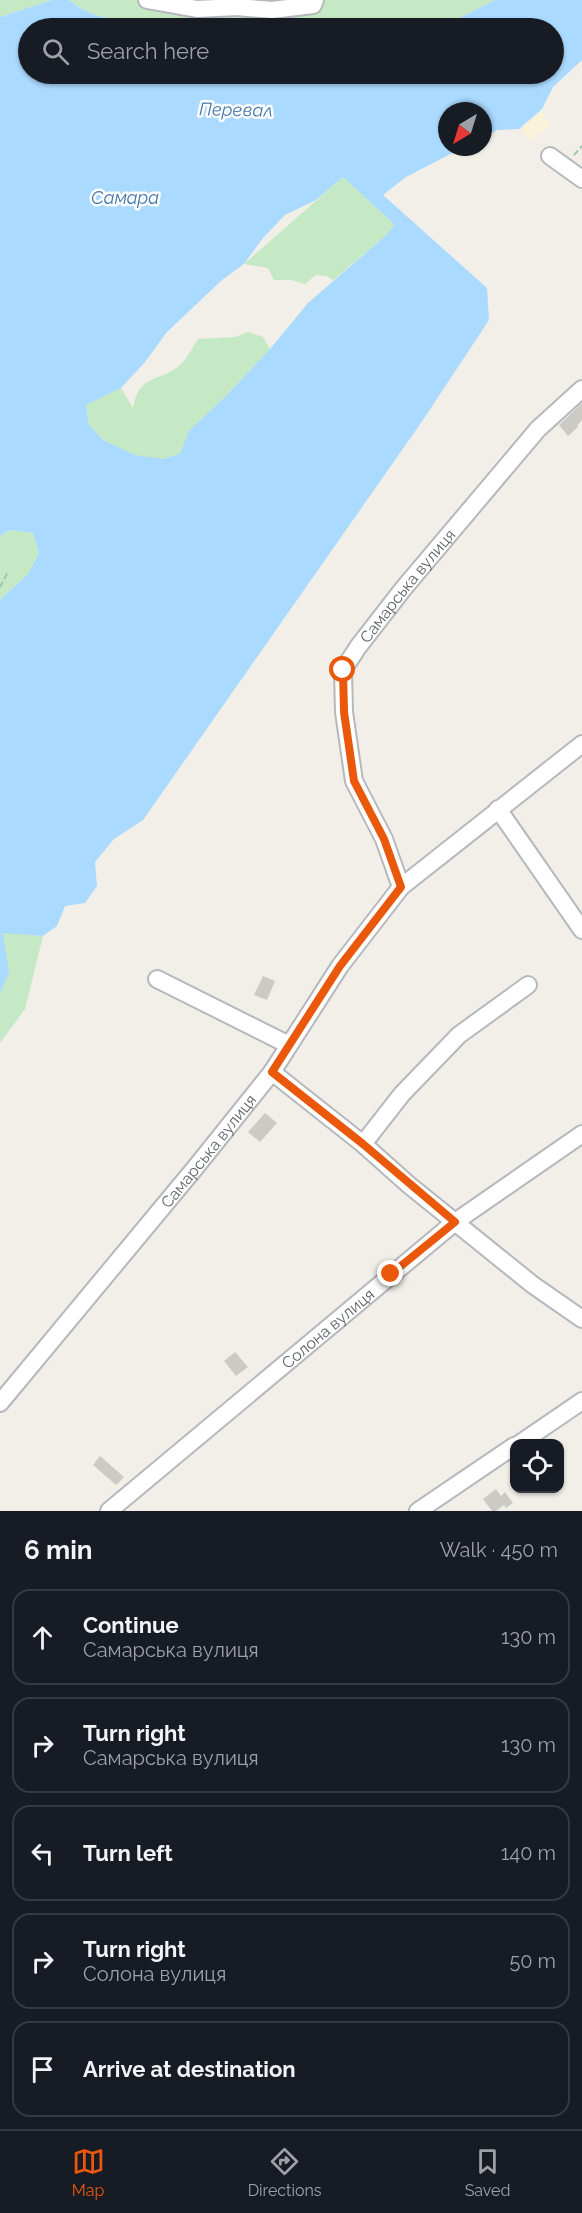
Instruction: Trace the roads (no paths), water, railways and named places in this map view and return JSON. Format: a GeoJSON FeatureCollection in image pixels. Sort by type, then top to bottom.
{"type":"FeatureCollection","features":[{"type":"Feature","properties":{"kind":"street"},"geometry":{"type":"LineString","coordinates":[[147,0],[197,9],[214,4],[272,10],[313,5],[315,0]]}},
{"type":"Feature","properties":{"kind":"street"},"geometry":{"type":"LineString","coordinates":[[550,156],[582,179]]}},
{"type":"Feature","properties":{"kind":"street","name":"Самарська вулиця"},"geometry":{"type":"LineString","coordinates":[[401,887],[384,839],[354,781],[344,712],[343,670],[403,589],[538,429],[582,389]]}},
{"type":"Feature","properties":{"kind":"street","name":"Самарська вулиця"},"geometry":{"type":"LineString","coordinates":[[0,1403],[272,1072],[340,966],[401,887],[582,744]]}},
{"type":"Feature","properties":{"kind":"street"},"geometry":{"type":"LineString","coordinates":[[498,809],[582,930]]}},
{"type":"Feature","properties":{"kind":"street"},"geometry":{"type":"LineString","coordinates":[[157,979],[289,1045]]}},
{"type":"Feature","properties":{"kind":"street"},"geometry":{"type":"LineString","coordinates":[[363,1144],[402,1094],[459,1035],[528,985]]}},
{"type":"Feature","properties":{"kind":"street"},"geometry":{"type":"LineString","coordinates":[[272,1072],[533,1285],[582,1319]]}},
{"type":"Feature","properties":{"kind":"street","name":"Солона вулиця"},"geometry":{"type":"LineString","coordinates":[[109,1511],[455,1222],[582,1134]]}},
{"type":"Feature","properties":{"kind":"street"},"geometry":{"type":"LineString","coordinates":[[525,1439],[582,1401]]}},
{"type":"Feature","properties":{"kind":"street"},"geometry":{"type":"LineString","coordinates":[[418,1511],[510,1449]]}},
{"type":"Feature","properties":{"kind":"water","name":"Самара"},"geometry":{"type":"Polygon","coordinates":[[[52,0],[69,0],[90,13],[107,18],[18,18],[18,84],[556,84],[542,109],[519,129],[497,130],[492,132],[492,102],[438,102],[438,156],[447,156],[406,177],[383,195],[487,288],[489,320],[423,420],[143,820],[114,839],[95,862],[97,886],[85,903],[65,906],[57,926],[43,936],[3,933],[9,973],[0,994],[0,600],[28,574],[39,553],[33,533],[9,530],[0,536],[0,17],[52,0]],[[343,177],[316,200],[285,215],[263,238],[244,264],[222,280],[167,332],[145,362],[121,388],[86,405],[89,425],[103,440],[135,455],[163,459],[180,454],[189,431],[270,349],[308,303],[395,225],[343,177]]]}},
{"type":"Feature","properties":{"kind":"water","name":"Самара"},"geometry":{"type":"Polygon","coordinates":[[[495,0],[582,0],[582,60],[564,77],[564,18],[459,18],[495,0]]]}},
{"type":"Feature","properties":{"kind":"water label","name":"Перевал"},"geometry":{"type":"Point","coordinates":[236,110]}}]}
